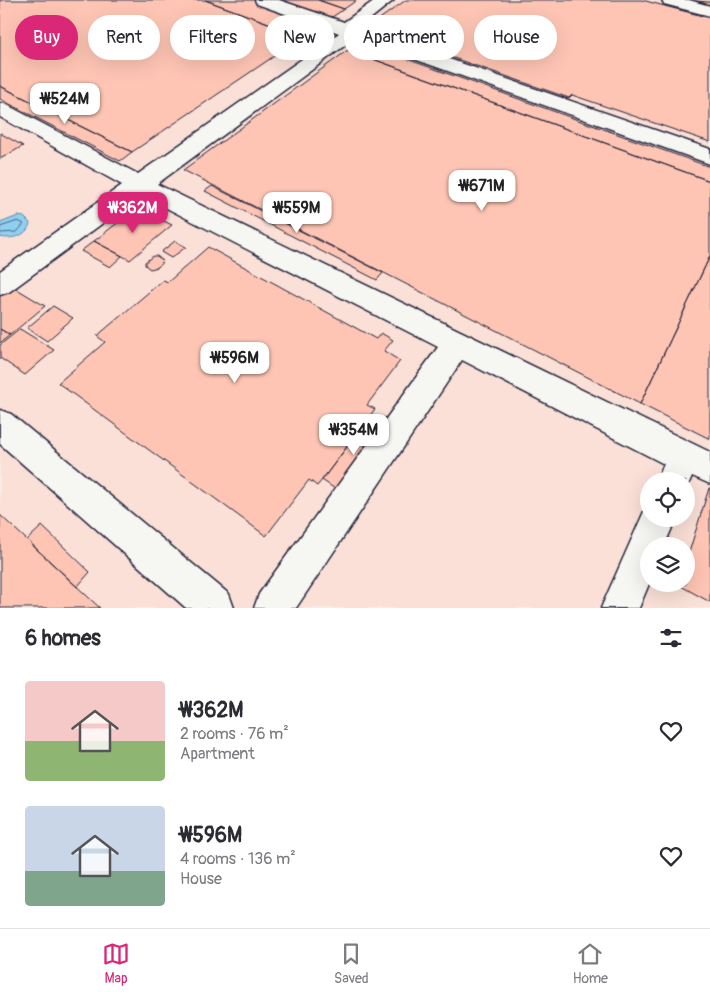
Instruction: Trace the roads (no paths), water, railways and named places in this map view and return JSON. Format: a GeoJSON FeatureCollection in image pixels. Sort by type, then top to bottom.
{"type":"FeatureCollection","features":[{"type":"Feature","properties":{"kind":"lane"},"geometry":{"type":"LineString","coordinates":[[263,0],[344,29]]}},
{"type":"Feature","properties":{"kind":"lane"},"geometry":{"type":"LineString","coordinates":[[368,15],[386,0]]}},
{"type":"Feature","properties":{"kind":"lane"},"geometry":{"type":"LineString","coordinates":[[670,0],[710,11]]}},
{"type":"Feature","properties":{"kind":"lane"},"geometry":{"type":"LineString","coordinates":[[0,285],[140,185],[344,35]]}},
{"type":"Feature","properties":{"kind":"lane"},"geometry":{"type":"LineString","coordinates":[[432,60],[710,157]]}},
{"type":"Feature","properties":{"kind":"lane"},"geometry":{"type":"LineString","coordinates":[[0,109],[140,185],[456,343],[689,469]]}},
{"type":"Feature","properties":{"kind":"lane"},"geometry":{"type":"LineString","coordinates":[[273,608],[456,343]]}},
{"type":"Feature","properties":{"kind":"lane"},"geometry":{"type":"LineString","coordinates":[[0,424],[215,608]]}},
{"type":"Feature","properties":{"kind":"lane"},"geometry":{"type":"LineString","coordinates":[[620,608],[655,527]]}},
{"type":"Feature","properties":{"kind":"water"},"geometry":{"type":"Polygon","coordinates":[[[18,216],[24,217],[30,223],[26,231],[14,237],[0,237],[0,223],[18,216]]]}}]}
